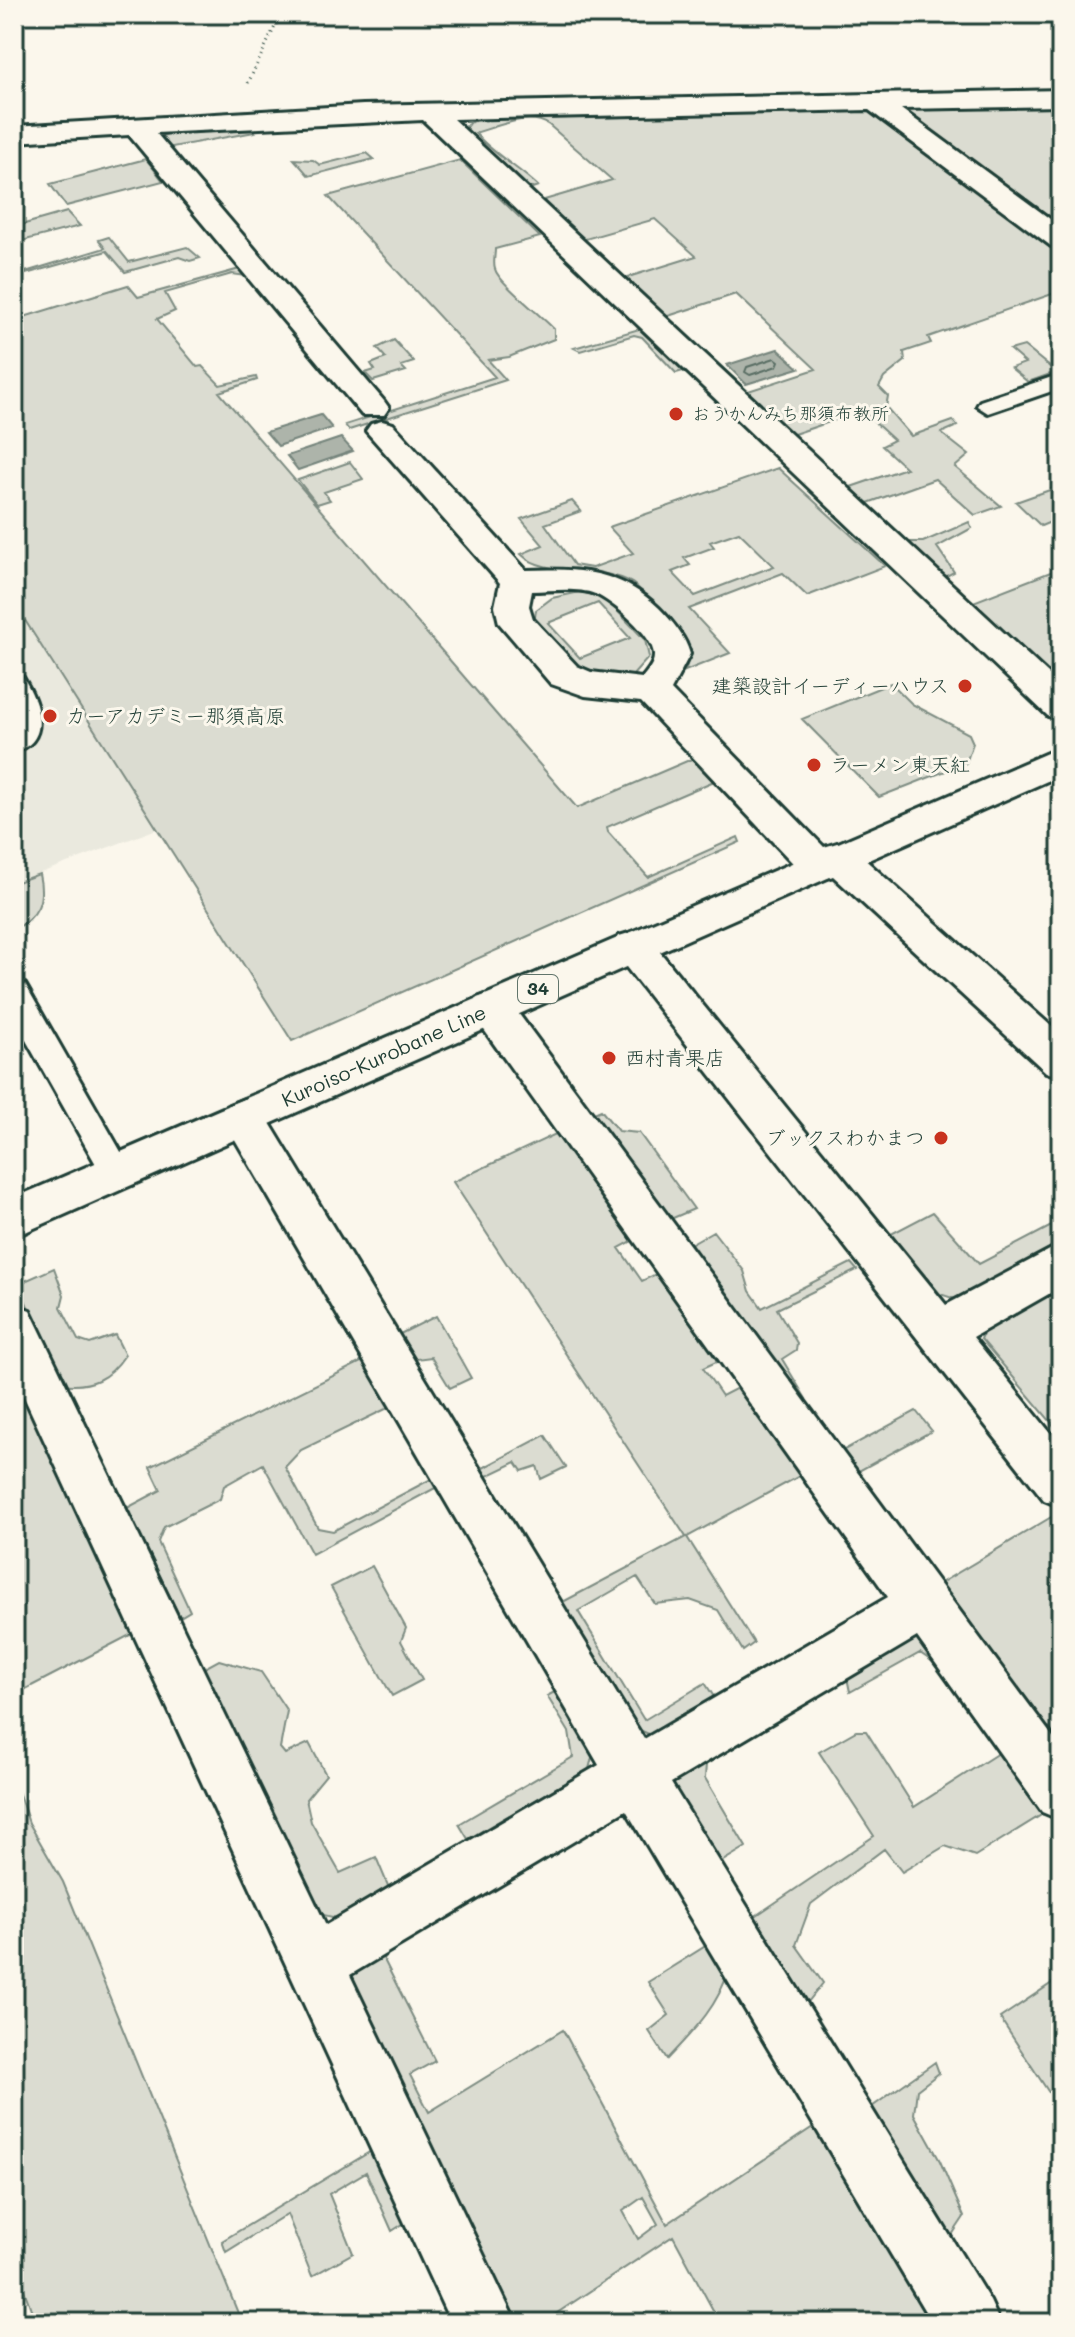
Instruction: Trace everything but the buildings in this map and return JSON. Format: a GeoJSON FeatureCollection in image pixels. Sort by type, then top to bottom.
{"type":"FeatureCollection","features":[{"type":"Feature","properties":{"kind":"street"},"geometry":{"type":"LineString","coordinates":[[14,134],[429,111],[1061,98]]}},
{"type":"Feature","properties":{"kind":"street"},"geometry":{"type":"LineString","coordinates":[[872,100],[1061,240]]}},
{"type":"Feature","properties":{"kind":"street"},"geometry":{"type":"LineString","coordinates":[[429,111],[1061,707]]}},
{"type":"Feature","properties":{"kind":"street"},"geometry":{"type":"LineString","coordinates":[[136,126],[378,420],[517,581]]}},
{"type":"Feature","properties":{"kind":"street"},"geometry":{"type":"LineString","coordinates":[[517,581],[574,580],[618,589],[668,640],[672,654],[667,670],[651,691]]}},
{"type":"Feature","properties":{"kind":"street"},"geometry":{"type":"LineString","coordinates":[[517,581],[512,606],[516,623],[564,675],[585,684],[651,691],[828,861],[1061,1060]]}},
{"type":"Feature","properties":{"kind":"street","name":"Kuroiso-Kurobane Line"},"geometry":{"type":"LineString","coordinates":[[14,1218],[1061,760]]}},
{"type":"Feature","properties":{"kind":"street"},"geometry":{"type":"LineString","coordinates":[[633,947],[1061,1484]]}},
{"type":"Feature","properties":{"kind":"street"},"geometry":{"type":"LineString","coordinates":[[492,1009],[1061,1793]]}},
{"type":"Feature","properties":{"kind":"street"},"geometry":{"type":"LineString","coordinates":[[244,1117],[635,1775],[968,2323]]}},
{"type":"Feature","properties":{"kind":"street"},"geometry":{"type":"LineString","coordinates":[[940,1332],[1061,1264]]}},
{"type":"Feature","properties":{"kind":"street"},"geometry":{"type":"LineString","coordinates":[[14,1324],[484,2323]]}},
{"type":"Feature","properties":{"kind":"street"},"geometry":{"type":"LineString","coordinates":[[314,1964],[924,1604]]}},
{"type":"Feature","properties":{"kind":"lane"},"geometry":{"type":"LineString","coordinates":[[988,406],[1061,381]]}},
{"type":"Feature","properties":{"kind":"lane"},"geometry":{"type":"LineString","coordinates":[[14,683],[29,707],[29,723],[14,743]]}},
{"type":"Feature","properties":{"kind":"lane"},"geometry":{"type":"LineString","coordinates":[[14,992],[117,1173]]}},
{"type":"Feature","properties":{"kind":"path"},"geometry":{"type":"LineString","coordinates":[[231,120],[281,14]]}},
{"type":"Feature","properties":{"kind":"shaded area"},"geometry":{"type":"Polygon","coordinates":[[[1061,106],[1061,291],[928,337],[931,343],[904,352],[905,361],[884,378],[879,387],[888,396],[886,407],[911,436],[953,421],[957,426],[941,433],[969,455],[955,467],[1001,506],[975,515],[935,479],[862,505],[845,489],[906,468],[882,446],[894,440],[862,411],[788,436],[742,393],[816,369],[736,294],[665,317],[625,278],[696,256],[655,219],[582,240],[541,201],[612,180],[549,125],[541,121],[523,120],[475,133],[538,186],[526,190],[464,131],[469,123],[485,117],[1061,106]]]}},
{"type":"Feature","properties":{"kind":"shaded area"},"geometry":{"type":"Polygon","coordinates":[[[249,127],[255,132],[167,148],[160,137],[172,132],[249,127]]]}},
{"type":"Feature","properties":{"kind":"shaded area"},"geometry":{"type":"Polygon","coordinates":[[[367,153],[374,159],[309,176],[294,159],[313,160],[320,165],[367,153]]]}},
{"type":"Feature","properties":{"kind":"shaded area"},"geometry":{"type":"Polygon","coordinates":[[[146,159],[163,181],[66,206],[50,184],[146,159]]]}},
{"type":"Feature","properties":{"kind":"shaded area"},"geometry":{"type":"Polygon","coordinates":[[[460,160],[540,237],[495,249],[494,267],[504,282],[554,329],[554,339],[509,357],[488,360],[506,380],[349,430],[345,425],[495,377],[328,196],[460,160]]]}},
{"type":"Feature","properties":{"kind":"shaded area"},"geometry":{"type":"Polygon","coordinates":[[[67,212],[80,226],[14,243],[14,227],[67,212]]]}},
{"type":"Feature","properties":{"kind":"shaded area"},"geometry":{"type":"Polygon","coordinates":[[[109,237],[129,262],[187,247],[200,258],[190,261],[179,257],[125,272],[107,251],[22,273],[105,248],[99,240],[109,237]]]}},
{"type":"Feature","properties":{"kind":"shaded area"},"geometry":{"type":"Polygon","coordinates":[[[240,269],[246,276],[232,274],[165,293],[175,311],[157,319],[197,367],[202,366],[220,385],[256,377],[257,380],[219,392],[577,808],[694,758],[714,781],[607,827],[608,832],[648,877],[738,837],[740,842],[292,1041],[14,603],[14,320],[128,285],[138,297],[240,269]]]}},
{"type":"Feature","properties":{"kind":"shaded area"},"geometry":{"type":"Polygon","coordinates":[[[639,329],[683,371],[676,373],[642,337],[634,335],[580,351],[574,348],[639,329]]]}},
{"type":"Feature","properties":{"kind":"shaded area"},"geometry":{"type":"Polygon","coordinates":[[[394,340],[414,362],[401,366],[406,371],[373,381],[365,373],[375,370],[371,364],[386,358],[377,348],[394,340]]]}},
{"type":"Feature","properties":{"kind":"shaded area"},"geometry":{"type":"Polygon","coordinates":[[[1024,346],[1056,372],[1028,382],[1011,368],[1025,363],[1010,350],[1024,346]]]}},
{"type":"Feature","properties":{"kind":"shaded area"},"geometry":{"type":"Polygon","coordinates":[[[350,462],[363,479],[324,492],[330,500],[317,504],[298,480],[350,462]]]}},
{"type":"Feature","properties":{"kind":"shaded area"},"geometry":{"type":"Polygon","coordinates":[[[778,468],[885,566],[807,596],[783,573],[689,609],[730,653],[685,671],[689,647],[684,636],[632,583],[605,574],[544,566],[521,554],[543,545],[521,519],[572,501],[581,511],[545,524],[574,565],[592,568],[633,553],[609,527],[778,468]],[[739,532],[710,542],[714,547],[684,558],[690,565],[672,572],[695,596],[774,566],[739,532]]]}},
{"type":"Feature","properties":{"kind":"shaded area"},"geometry":{"type":"Polygon","coordinates":[[[1061,486],[1060,518],[1041,526],[1016,502],[1061,486]]]}},
{"type":"Feature","properties":{"kind":"shaded area"},"geometry":{"type":"Polygon","coordinates":[[[969,522],[972,528],[937,547],[954,572],[941,579],[901,542],[923,542],[969,522]]]}},
{"type":"Feature","properties":{"kind":"shaded area"},"geometry":{"type":"Polygon","coordinates":[[[1061,568],[1061,691],[968,604],[1061,568]]]}},
{"type":"Feature","properties":{"kind":"shaded area"},"geometry":{"type":"Polygon","coordinates":[[[580,592],[604,597],[645,640],[649,657],[633,675],[599,674],[576,665],[534,623],[536,610],[552,598],[580,592]],[[598,603],[548,623],[580,658],[630,638],[598,603]]]}},
{"type":"Feature","properties":{"kind":"shaded area","name":"カーアカデミー那須高原"},"geometry":{"type":"Polygon","coordinates":[[[14,603],[157,829],[14,883],[14,603]]]}},
{"type":"Feature","properties":{"kind":"shaded area"},"geometry":{"type":"Polygon","coordinates":[[[891,683],[912,704],[969,734],[973,743],[966,763],[879,797],[802,719],[891,683]]]}},
{"type":"Feature","properties":{"kind":"shaded area"},"geometry":{"type":"Polygon","coordinates":[[[39,874],[41,892],[38,907],[29,919],[14,930],[14,883],[39,874]]]}},
{"type":"Feature","properties":{"kind":"shaded area"},"geometry":{"type":"Polygon","coordinates":[[[601,1110],[618,1131],[639,1133],[694,1209],[666,1221],[587,1116],[601,1110]]]}},
{"type":"Feature","properties":{"kind":"shaded area"},"geometry":{"type":"Polygon","coordinates":[[[560,1132],[636,1239],[619,1248],[642,1281],[660,1272],[725,1358],[703,1368],[722,1396],[743,1385],[807,1472],[687,1537],[754,1643],[743,1651],[718,1610],[690,1600],[655,1604],[637,1577],[578,1611],[644,1720],[705,1683],[716,1700],[655,1737],[631,1726],[559,1604],[686,1537],[453,1182],[560,1132]]]}},
{"type":"Feature","properties":{"kind":"shaded area"},"geometry":{"type":"Polygon","coordinates":[[[933,1212],[979,1264],[1061,1221],[1061,1243],[955,1299],[940,1294],[891,1234],[933,1212]]]}},
{"type":"Feature","properties":{"kind":"shaded area"},"geometry":{"type":"Polygon","coordinates":[[[713,1231],[744,1271],[750,1291],[762,1308],[851,1263],[857,1270],[777,1309],[797,1343],[796,1350],[782,1359],[806,1399],[797,1404],[685,1247],[713,1231]]]}},
{"type":"Feature","properties":{"kind":"shaded area"},"geometry":{"type":"Polygon","coordinates":[[[54,1268],[64,1295],[61,1307],[78,1340],[90,1344],[115,1335],[125,1355],[106,1376],[90,1383],[62,1384],[18,1284],[54,1268]]]}},
{"type":"Feature","properties":{"kind":"shaded area"},"geometry":{"type":"Polygon","coordinates":[[[1061,1283],[1061,1434],[981,1339],[987,1325],[1061,1283]]]}},
{"type":"Feature","properties":{"kind":"shaded area"},"geometry":{"type":"Polygon","coordinates":[[[436,1316],[471,1378],[450,1388],[431,1357],[409,1360],[394,1337],[436,1316]]]}},
{"type":"Feature","properties":{"kind":"shaded area"},"geometry":{"type":"Polygon","coordinates":[[[367,1359],[394,1405],[301,1450],[285,1467],[318,1528],[333,1531],[435,1477],[439,1486],[312,1554],[263,1464],[224,1486],[220,1499],[164,1527],[158,1542],[190,1611],[180,1617],[127,1508],[161,1490],[150,1467],[367,1359]]]}},
{"type":"Feature","properties":{"kind":"shaded area"},"geometry":{"type":"Polygon","coordinates":[[[24,1385],[136,1632],[14,1695],[14,1390],[24,1385]]]}},
{"type":"Feature","properties":{"kind":"shaded area"},"geometry":{"type":"Polygon","coordinates":[[[916,1411],[932,1431],[857,1472],[842,1451],[916,1411]]]}},
{"type":"Feature","properties":{"kind":"shaded area"},"geometry":{"type":"Polygon","coordinates":[[[545,1435],[566,1467],[541,1479],[537,1466],[522,1471],[516,1462],[483,1478],[479,1470],[545,1435]]]}},
{"type":"Feature","properties":{"kind":"shaded area"},"geometry":{"type":"Polygon","coordinates":[[[1058,1513],[1061,1517],[1061,1753],[939,1584],[1058,1513]]]}},
{"type":"Feature","properties":{"kind":"shaded area"},"geometry":{"type":"Polygon","coordinates":[[[372,1566],[406,1628],[401,1641],[422,1680],[392,1696],[331,1587],[372,1566]]]}},
{"type":"Feature","properties":{"kind":"shaded area"},"geometry":{"type":"Polygon","coordinates":[[[908,1632],[925,1635],[942,1660],[936,1664],[920,1653],[850,1692],[845,1668],[908,1632]]]}},
{"type":"Feature","properties":{"kind":"shaded area"},"geometry":{"type":"Polygon","coordinates":[[[219,1660],[261,1672],[287,1711],[280,1748],[285,1754],[309,1743],[326,1775],[306,1799],[311,1822],[340,1873],[376,1857],[389,1888],[337,1918],[314,1913],[199,1671],[219,1660]]]}},
{"type":"Feature","properties":{"kind":"shaded area"},"geometry":{"type":"Polygon","coordinates":[[[562,1688],[596,1742],[589,1769],[468,1839],[459,1824],[573,1757],[569,1732],[547,1696],[562,1688]]]}},
{"type":"Feature","properties":{"kind":"shaded area"},"geometry":{"type":"Polygon","coordinates":[[[856,1731],[866,1731],[914,1807],[1006,1748],[1051,1809],[975,1856],[945,1846],[902,1872],[884,1849],[811,1904],[796,1945],[823,1983],[804,2007],[751,1919],[874,1836],[819,1752],[856,1731]]]}},
{"type":"Feature","properties":{"kind":"shaded area"},"geometry":{"type":"Polygon","coordinates":[[[744,1737],[734,1748],[706,1764],[705,1778],[746,1847],[711,1868],[666,1791],[671,1770],[744,1737]]]}},
{"type":"Feature","properties":{"kind":"shaded area"},"geometry":{"type":"Polygon","coordinates":[[[14,1780],[29,1823],[63,1882],[242,2323],[36,2323],[14,2262],[14,1780]]]}},
{"type":"Feature","properties":{"kind":"shaded area"},"geometry":{"type":"Polygon","coordinates":[[[375,1942],[435,2061],[410,2075],[429,2112],[563,2030],[667,2224],[822,2121],[939,2323],[720,2323],[673,2236],[542,2323],[517,2323],[349,1975],[375,1942]],[[643,2197],[623,2211],[638,2239],[658,2224],[643,2197]]]}},
{"type":"Feature","properties":{"kind":"shaded area"},"geometry":{"type":"Polygon","coordinates":[[[712,1942],[728,1972],[723,1985],[703,2018],[667,2059],[649,2031],[669,2015],[648,1982],[712,1942]]]}},
{"type":"Feature","properties":{"kind":"shaded area"},"geometry":{"type":"Polygon","coordinates":[[[1061,1977],[1061,2111],[1000,2018],[1061,1977]]]}},
{"type":"Feature","properties":{"kind":"shaded area"},"geometry":{"type":"Polygon","coordinates":[[[935,2062],[939,2073],[917,2090],[914,2114],[940,2161],[964,2217],[950,2238],[869,2109],[935,2062]]]}},
{"type":"Feature","properties":{"kind":"shaded area"},"geometry":{"type":"Polygon","coordinates":[[[373,2150],[406,2222],[392,2231],[366,2172],[329,2194],[353,2253],[312,2276],[287,2214],[226,2252],[222,2241],[373,2150]]]}},
{"type":"Feature","properties":{"kind":"water"},"geometry":{"type":"Polygon","coordinates":[[[778,349],[799,368],[746,384],[727,365],[778,349]]]}},
{"type":"Feature","properties":{"kind":"water"},"geometry":{"type":"Polygon","coordinates":[[[321,415],[332,428],[278,446],[266,432],[321,415]]]}},
{"type":"Feature","properties":{"kind":"water"},"geometry":{"type":"Polygon","coordinates":[[[341,438],[353,451],[298,470],[287,456],[341,438]]]}},
{"type":"Feature","properties":{"kind":"place","name":"おうかんみち那須布教所"},"geometry":{"type":"Point","coordinates":[676,414]}},
{"type":"Feature","properties":{"kind":"place","name":"建築設計イーディーハウス"},"geometry":{"type":"Point","coordinates":[965,686]}},
{"type":"Feature","properties":{"kind":"place","name":"カーアカデミー那須高原"},"geometry":{"type":"Point","coordinates":[50,716]}},
{"type":"Feature","properties":{"kind":"place","name":"ラーメン東天紅"},"geometry":{"type":"Point","coordinates":[814,765]}},
{"type":"Feature","properties":{"kind":"place","name":"西村青果店"},"geometry":{"type":"Point","coordinates":[609,1058]}},
{"type":"Feature","properties":{"kind":"place","name":"ブックスわかまつ"},"geometry":{"type":"Point","coordinates":[941,1138]}}]}
